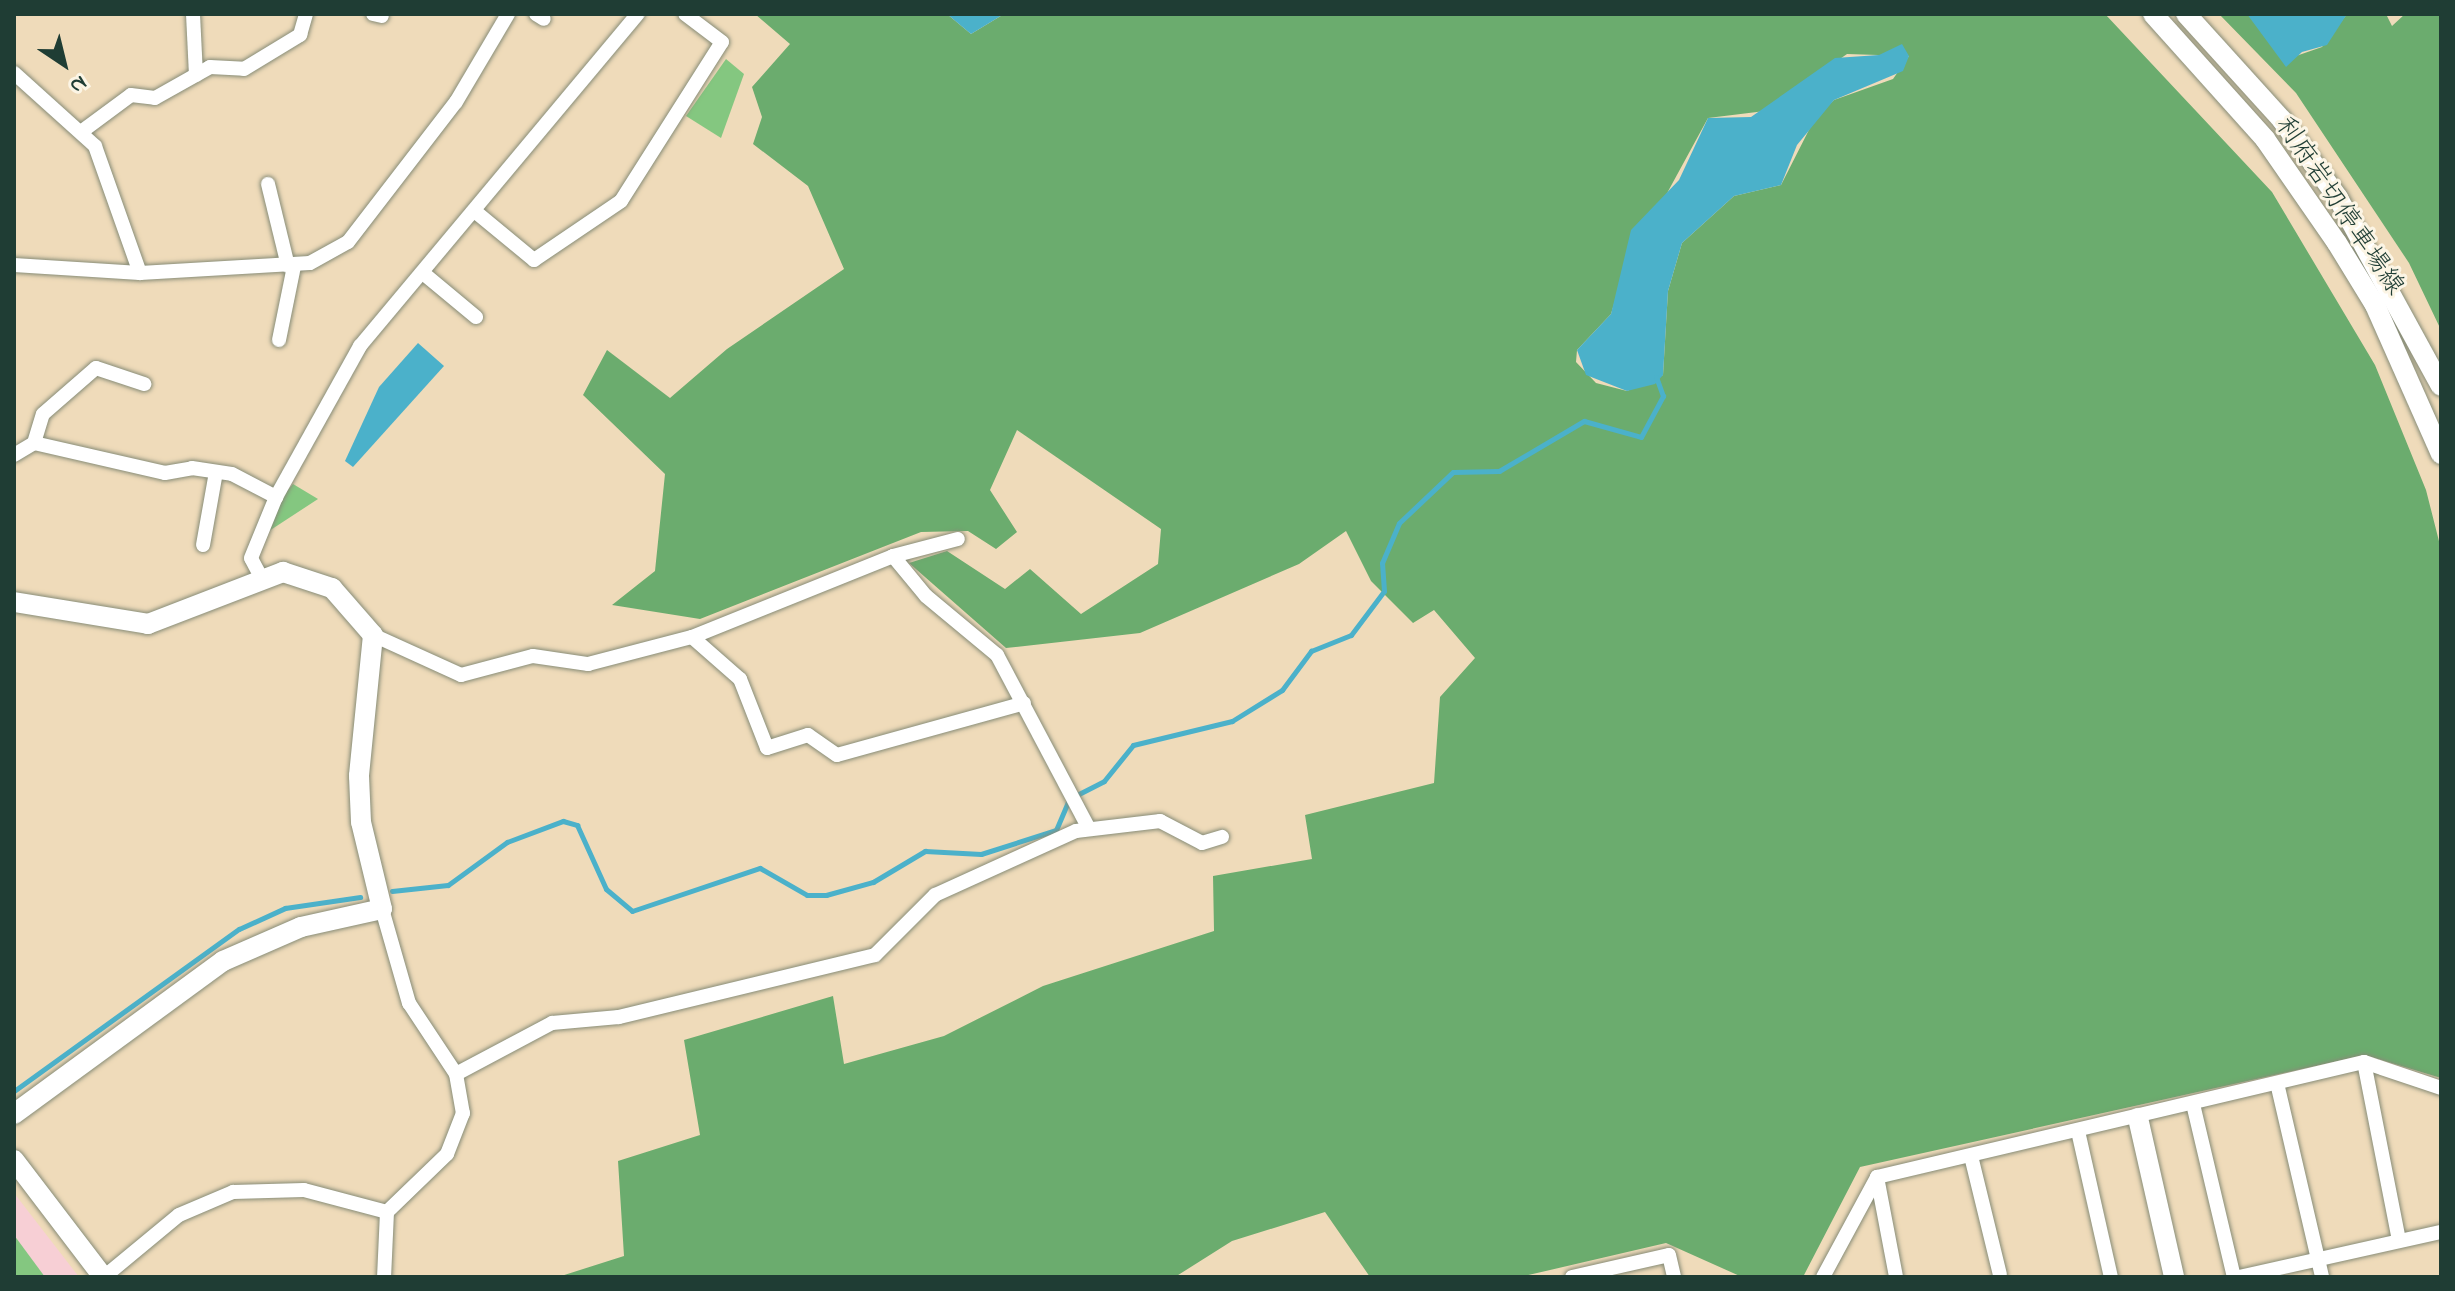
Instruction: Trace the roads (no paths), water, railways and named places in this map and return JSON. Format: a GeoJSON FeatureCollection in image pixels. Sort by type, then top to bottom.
{"type":"FeatureCollection","features":[{"type":"Feature","properties":{"kind":"street"},"geometry":{"type":"LineString","coordinates":[[193,14],[196,75]]}},
{"type":"Feature","properties":{"kind":"street"},"geometry":{"type":"LineString","coordinates":[[81,132],[131,95],[155,98],[210,67],[244,69],[300,35],[306,14]]}},
{"type":"Feature","properties":{"kind":"street"},"geometry":{"type":"LineString","coordinates":[[14,265],[140,273],[291,266],[348,242],[456,102],[508,14]]}},
{"type":"Feature","properties":{"kind":"street"},"geometry":{"type":"LineString","coordinates":[[261,577],[251,558],[276,497],[360,346],[477,213],[638,14]]}},
{"type":"Feature","properties":{"kind":"street"},"geometry":{"type":"LineString","coordinates":[[477,213],[534,260],[621,201],[722,42],[685,14]]}},
{"type":"Feature","properties":{"kind":"street","name":"利府岩切停車場線"},"geometry":{"type":"LineString","coordinates":[[2153,14],[2265,139],[2337,243],[2375,305],[2441,454]]}},
{"type":"Feature","properties":{"kind":"street","name":"利府岩切停車場線"},"geometry":{"type":"LineString","coordinates":[[2186,14],[2282,120],[2338,198],[2441,386]]}},
{"type":"Feature","properties":{"kind":"street"},"geometry":{"type":"LineString","coordinates":[[14,73],[95,146],[140,273]]}},
{"type":"Feature","properties":{"kind":"street"},"geometry":{"type":"LineString","coordinates":[[268,184],[291,266],[279,340]]}},
{"type":"Feature","properties":{"kind":"street"},"geometry":{"type":"LineString","coordinates":[[423,273],[476,317]]}},
{"type":"Feature","properties":{"kind":"street"},"geometry":{"type":"LineString","coordinates":[[14,455],[34,443],[43,414],[96,368],[144,384]]}},
{"type":"Feature","properties":{"kind":"street"},"geometry":{"type":"LineString","coordinates":[[34,443],[165,473],[216,472],[276,497]]}},
{"type":"Feature","properties":{"kind":"street"},"geometry":{"type":"LineString","coordinates":[[203,545],[216,472]]}},
{"type":"Feature","properties":{"kind":"street"},"geometry":{"type":"LineString","coordinates":[[14,602],[148,624],[184,616],[261,577],[305,575],[332,588],[373,635],[461,675],[533,656],[588,664],[692,637],[893,556],[958,539]]}},
{"type":"Feature","properties":{"kind":"street"},"geometry":{"type":"LineString","coordinates":[[893,556],[926,596],[997,655],[1088,827]]}},
{"type":"Feature","properties":{"kind":"street"},"geometry":{"type":"LineString","coordinates":[[373,635],[359,776],[361,822],[409,1003],[456,1074],[460,1130],[434,1171],[387,1212],[384,1277]]}},
{"type":"Feature","properties":{"kind":"street"},"geometry":{"type":"LineString","coordinates":[[692,637],[740,679],[767,748],[808,735],[837,755],[1024,703]]}},
{"type":"Feature","properties":{"kind":"street"},"geometry":{"type":"LineString","coordinates":[[456,1074],[552,1023],[619,1017],[875,955],[935,895],[1088,827],[1160,821],[1202,843],[1222,837]]}},
{"type":"Feature","properties":{"kind":"street"},"geometry":{"type":"LineString","coordinates":[[14,1114],[223,961],[301,927],[382,909]]}},
{"type":"Feature","properties":{"kind":"street"},"geometry":{"type":"LineString","coordinates":[[2364,1062],[2399,1241]]}},
{"type":"Feature","properties":{"kind":"street"},"geometry":{"type":"LineString","coordinates":[[1823,1277],[1877,1177],[2138,1118],[2364,1062],[2441,1088]]}},
{"type":"Feature","properties":{"kind":"street"},"geometry":{"type":"LineString","coordinates":[[2277,1083],[2322,1277]]}},
{"type":"Feature","properties":{"kind":"street"},"geometry":{"type":"LineString","coordinates":[[2193,1104],[2236,1277],[2441,1232]]}},
{"type":"Feature","properties":{"kind":"street"},"geometry":{"type":"LineString","coordinates":[[2138,1118],[2174,1277]]}},
{"type":"Feature","properties":{"kind":"street"},"geometry":{"type":"LineString","coordinates":[[2078,1131],[2111,1277]]}},
{"type":"Feature","properties":{"kind":"street"},"geometry":{"type":"LineString","coordinates":[[1971,1156],[2000,1275]]}},
{"type":"Feature","properties":{"kind":"street"},"geometry":{"type":"LineString","coordinates":[[14,1160],[104,1277],[179,1215],[233,1192],[304,1190],[387,1212]]}},
{"type":"Feature","properties":{"kind":"street"},"geometry":{"type":"LineString","coordinates":[[1877,1177],[1896,1277]]}},
{"type":"Feature","properties":{"kind":"street"},"geometry":{"type":"LineString","coordinates":[[1572,1277],[1669,1255],[1674,1277]]}},
{"type":"Feature","properties":{"kind":"water"},"geometry":{"type":"Polygon","coordinates":[[[947,14],[1004,14],[971,34],[947,14]]]}},
{"type":"Feature","properties":{"kind":"water"},"geometry":{"type":"Polygon","coordinates":[[[2247,14],[2347,14],[2327,45],[2302,52],[2286,67],[2247,14]]]}},
{"type":"Feature","properties":{"kind":"water"},"geometry":{"type":"Polygon","coordinates":[[[1902,44],[1909,56],[1903,71],[1834,100],[1797,145],[1781,185],[1734,196],[1682,243],[1668,291],[1663,375],[1655,384],[1627,391],[1586,375],[1577,350],[1611,314],[1631,230],[1679,180],[1708,118],[1751,117],[1835,58],[1879,55],[1902,44]]]}},
{"type":"Feature","properties":{"kind":"water"},"geometry":{"type":"Polygon","coordinates":[[[418,343],[444,366],[353,467],[345,461],[379,387],[418,343]]]}},
{"type":"Feature","properties":{"kind":"waterway"},"geometry":{"type":"LineString","coordinates":[[392,891],[448,885],[507,842],[563,821],[577,825],[606,889],[632,911],[760,868],[807,895],[826,895],[873,882],[925,851],[981,854],[1056,830],[1069,799],[1104,781],[1133,745],[1232,721],[1282,690],[1311,651],[1351,635],[1384,591],[1382,563],[1399,523],[1453,472],[1499,471],[1584,421],[1641,437],[1663,396],[1656,377]]}},
{"type":"Feature","properties":{"kind":"waterway"},"geometry":{"type":"LineString","coordinates":[[14,1091],[239,929],[285,908],[360,897]]}}]}
